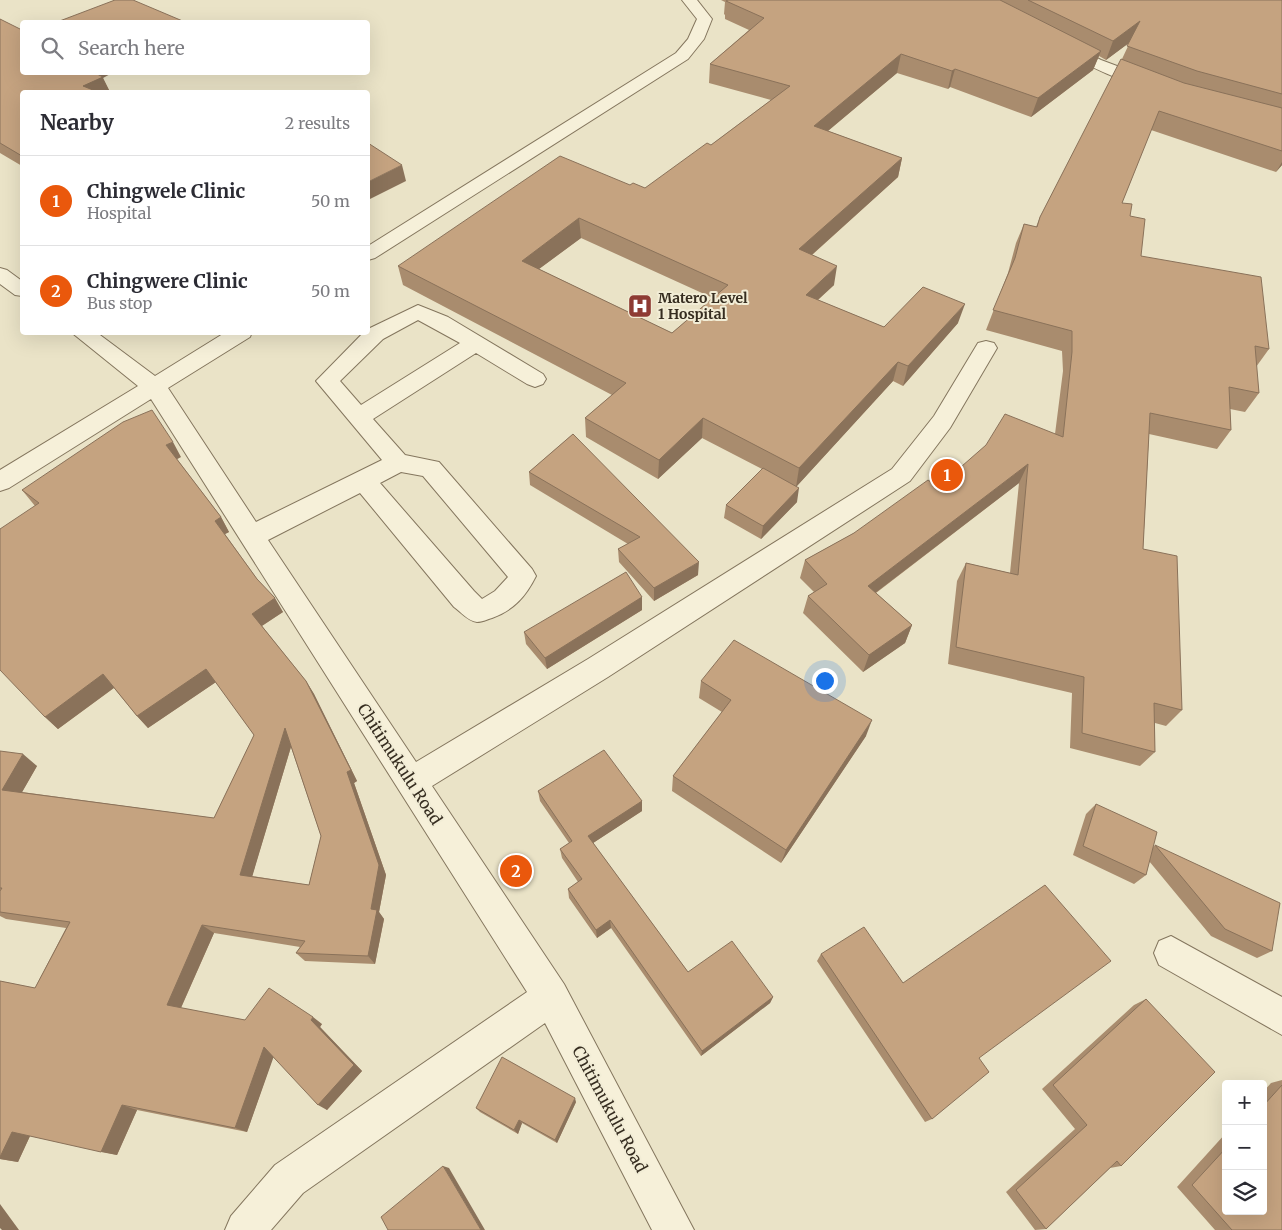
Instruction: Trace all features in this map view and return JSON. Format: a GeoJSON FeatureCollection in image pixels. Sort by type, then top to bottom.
{"type":"FeatureCollection","features":[{"type":"Feature","properties":{"kind":"street"},"geometry":{"type":"LineString","coordinates":[[370,253],[682,56],[693,46],[701,32],[705,19],[689,0]]}},
{"type":"Feature","properties":{"kind":"street"},"geometry":{"type":"LineString","coordinates":[[1051,40],[1095,62],[1165,90]]}},
{"type":"Feature","properties":{"kind":"street"},"geometry":{"type":"LineString","coordinates":[[0,274],[20,289]]}},
{"type":"Feature","properties":{"kind":"street"},"geometry":{"type":"LineString","coordinates":[[398,464],[327,381],[375,334],[418,312],[440,322],[535,380]]}},
{"type":"Feature","properties":{"kind":"street","name":"Chitimukulu Road"},"geometry":{"type":"LineString","coordinates":[[85,335],[155,387],[551,997],[674,1230]]}},
{"type":"Feature","properties":{"kind":"street"},"geometry":{"type":"LineString","coordinates":[[0,482],[237,335]]}},
{"type":"Feature","properties":{"kind":"street"},"geometry":{"type":"LineString","coordinates":[[359,417],[476,343]]}},
{"type":"Feature","properties":{"kind":"street"},"geometry":{"type":"LineString","coordinates":[[411,782],[606,662],[901,475],[942,422],[986,348]]}},
{"type":"Feature","properties":{"kind":"street"},"geometry":{"type":"LineString","coordinates":[[252,536],[364,480],[398,464],[430,468],[523,576],[510,596],[494,608],[478,611],[464,598],[364,480]]}},
{"type":"Feature","properties":{"kind":"street"},"geometry":{"type":"LineString","coordinates":[[1171,953],[1282,1017]]}},
{"type":"Feature","properties":{"kind":"street"},"geometry":{"type":"LineString","coordinates":[[245,1230],[289,1179],[551,997]]}},
{"type":"Feature","properties":{"kind":"building"},"geometry":{"type":"Polygon","coordinates":[[[115,0],[133,0],[180,20],[62,20],[115,0]]]}},
{"type":"Feature","properties":{"kind":"building"},"geometry":{"type":"Polygon","coordinates":[[[1000,0],[1101,51],[1038,98],[955,69],[952,71],[901,54],[814,126],[902,158],[799,249],[837,266],[806,295],[884,327],[923,287],[965,304],[908,366],[898,362],[799,468],[703,418],[659,460],[585,418],[626,383],[398,266],[560,156],[630,185],[633,183],[645,188],[707,143],[711,145],[790,86],[710,64],[764,18],[726,1],[1000,0]],[[579,218],[522,261],[672,333],[728,285],[579,218]]]}},
{"type":"Feature","properties":{"kind":"building"},"geometry":{"type":"Polygon","coordinates":[[[1028,0],[1282,0],[1282,94],[1197,71],[1127,46],[1140,21],[1113,41],[1028,0]]]}},
{"type":"Feature","properties":{"kind":"building"},"geometry":{"type":"Polygon","coordinates":[[[0,19],[20,29],[20,75],[99,75],[103,77],[83,86],[93,90],[20,90],[20,155],[0,143],[0,19]]]}},
{"type":"Feature","properties":{"kind":"building"},"geometry":{"type":"Polygon","coordinates":[[[1121,59],[1184,83],[1282,108],[1282,151],[1159,111],[1122,203],[1132,204],[1130,216],[1145,219],[1141,256],[1261,277],[1269,349],[1255,346],[1259,393],[1229,387],[1231,430],[1150,413],[1143,549],[1177,556],[1182,710],[1154,703],[1155,752],[1082,733],[1084,677],[956,647],[966,563],[1018,575],[1028,464],[868,586],[912,625],[869,655],[808,596],[827,584],[805,560],[854,533],[928,480],[938,487],[986,445],[1005,414],[1063,437],[1072,352],[1072,331],[993,310],[1015,258],[1024,224],[1037,227],[1040,217],[1121,59]]]}},
{"type":"Feature","properties":{"kind":"building"},"geometry":{"type":"Polygon","coordinates":[[[370,144],[402,165],[370,181],[370,144]]]}},
{"type":"Feature","properties":{"kind":"building"},"geometry":{"type":"Polygon","coordinates":[[[152,410],[173,442],[166,445],[221,517],[215,521],[257,579],[275,598],[252,614],[306,681],[351,770],[347,772],[379,865],[371,909],[377,910],[368,956],[296,953],[305,941],[202,925],[167,1005],[245,1020],[269,988],[313,1017],[311,1020],[354,1065],[318,1105],[264,1047],[235,1128],[122,1105],[101,1152],[12,1132],[0,1157],[0,981],[35,988],[70,922],[0,912],[0,891],[2,888],[0,888],[0,751],[23,754],[2,790],[214,818],[254,735],[206,669],[137,716],[103,674],[45,717],[0,670],[0,529],[39,503],[22,490],[123,422],[152,410]],[[285,728],[240,875],[309,885],[321,836],[285,728]]]}},
{"type":"Feature","properties":{"kind":"building"},"geometry":{"type":"Polygon","coordinates":[[[573,434],[699,562],[654,588],[618,549],[640,537],[529,472],[573,434]]]}},
{"type":"Feature","properties":{"kind":"building"},"geometry":{"type":"Polygon","coordinates":[[[763,468],[799,488],[763,526],[726,505],[763,468]]]}},
{"type":"Feature","properties":{"kind":"building"},"geometry":{"type":"Polygon","coordinates":[[[626,572],[642,597],[545,658],[524,632],[626,572]]]}},
{"type":"Feature","properties":{"kind":"building"},"geometry":{"type":"Polygon","coordinates":[[[734,640],[872,720],[786,850],[673,776],[731,700],[701,681],[734,640]]]}},
{"type":"Feature","properties":{"kind":"building"},"geometry":{"type":"Polygon","coordinates":[[[604,750],[642,801],[588,836],[688,972],[732,941],[773,997],[702,1051],[610,920],[596,930],[568,889],[582,879],[560,849],[572,841],[538,791],[604,750]]]}},
{"type":"Feature","properties":{"kind":"building"},"geometry":{"type":"Polygon","coordinates":[[[1096,804],[1157,832],[1146,875],[1083,846],[1096,804]]]}},
{"type":"Feature","properties":{"kind":"building"},"geometry":{"type":"Polygon","coordinates":[[[1155,845],[1280,903],[1272,951],[1225,929],[1155,845]]]}},
{"type":"Feature","properties":{"kind":"building"},"geometry":{"type":"Polygon","coordinates":[[[1045,885],[1111,961],[979,1058],[989,1072],[932,1119],[821,954],[864,927],[903,983],[1045,885]]]}},
{"type":"Feature","properties":{"kind":"building"},"geometry":{"type":"Polygon","coordinates":[[[1146,999],[1215,1072],[1121,1166],[1117,1161],[1046,1229],[1016,1190],[1087,1125],[1053,1085],[1146,999]]]}},
{"type":"Feature","properties":{"kind":"building"},"geometry":{"type":"Polygon","coordinates":[[[502,1057],[575,1098],[555,1140],[519,1120],[514,1130],[476,1108],[502,1057]]]}},
{"type":"Feature","properties":{"kind":"building"},"geometry":{"type":"Polygon","coordinates":[[[1282,1085],[1282,1230],[1232,1230],[1192,1185],[1222,1152],[1222,1215],[1267,1215],[1267,1102],[1282,1085]]]}},
{"type":"Feature","properties":{"kind":"building"},"geometry":{"type":"Polygon","coordinates":[[[443,1166],[481,1230],[388,1230],[381,1217],[443,1166]]]}},
{"type":"Feature","properties":{"kind":"place","name":"Matero Level 1 Hospital"},"geometry":{"type":"Point","coordinates":[640,306]}},
{"type":"Feature","properties":{"kind":"place","name":"Chingwele Clinic"},"geometry":{"type":"Point","coordinates":[947,475]}},
{"type":"Feature","properties":{"kind":"place","name":"Chingwere Clinic"},"geometry":{"type":"Point","coordinates":[516,871]}}]}
